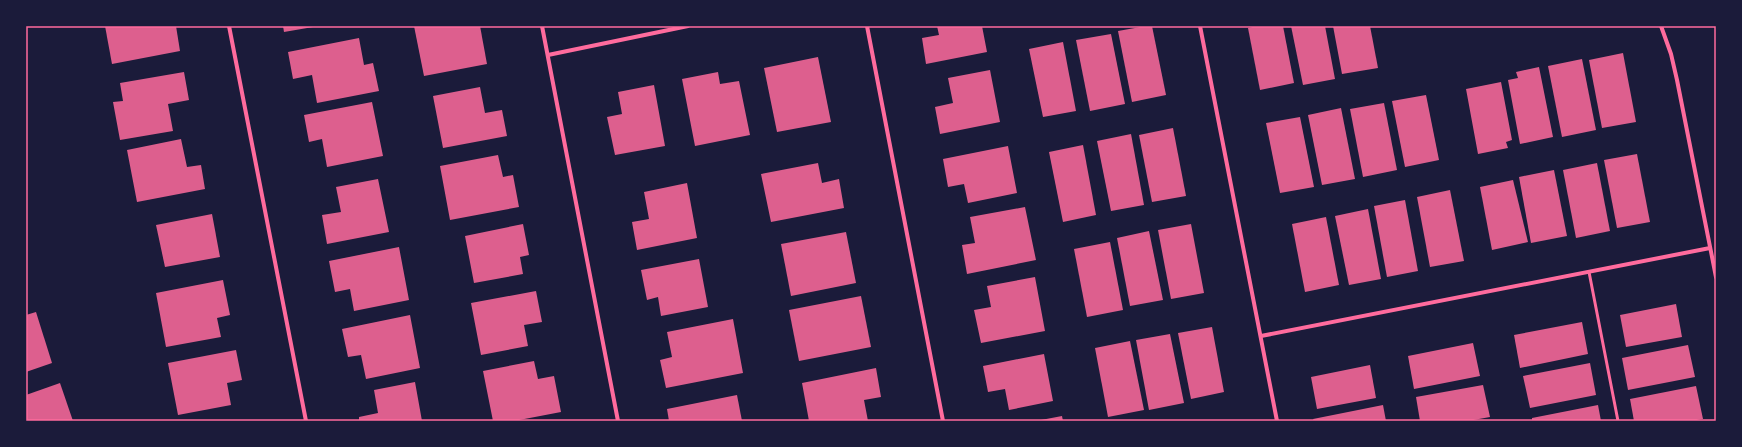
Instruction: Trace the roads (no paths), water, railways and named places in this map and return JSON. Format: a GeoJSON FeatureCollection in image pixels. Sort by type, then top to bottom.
{"type":"FeatureCollection","features":[{"type":"Feature","properties":{"kind":"street"},"geometry":{"type":"LineString","coordinates":[[228,26],[306,421]]}},
{"type":"Feature","properties":{"kind":"street"},"geometry":{"type":"LineString","coordinates":[[542,26],[618,421]]}},
{"type":"Feature","properties":{"kind":"street"},"geometry":{"type":"LineString","coordinates":[[548,55],[688,26]]}},
{"type":"Feature","properties":{"kind":"street"},"geometry":{"type":"LineString","coordinates":[[867,26],[943,421]]}},
{"type":"Feature","properties":{"kind":"street"},"geometry":{"type":"LineString","coordinates":[[1200,26],[1278,421]]}},
{"type":"Feature","properties":{"kind":"street"},"geometry":{"type":"LineString","coordinates":[[1662,26],[1677,80],[1716,277]]}},
{"type":"Feature","properties":{"kind":"street"},"geometry":{"type":"LineString","coordinates":[[1261,336],[1710,248]]}},
{"type":"Feature","properties":{"kind":"lane"},"geometry":{"type":"LineString","coordinates":[[1589,272],[1618,421]]}}]}
